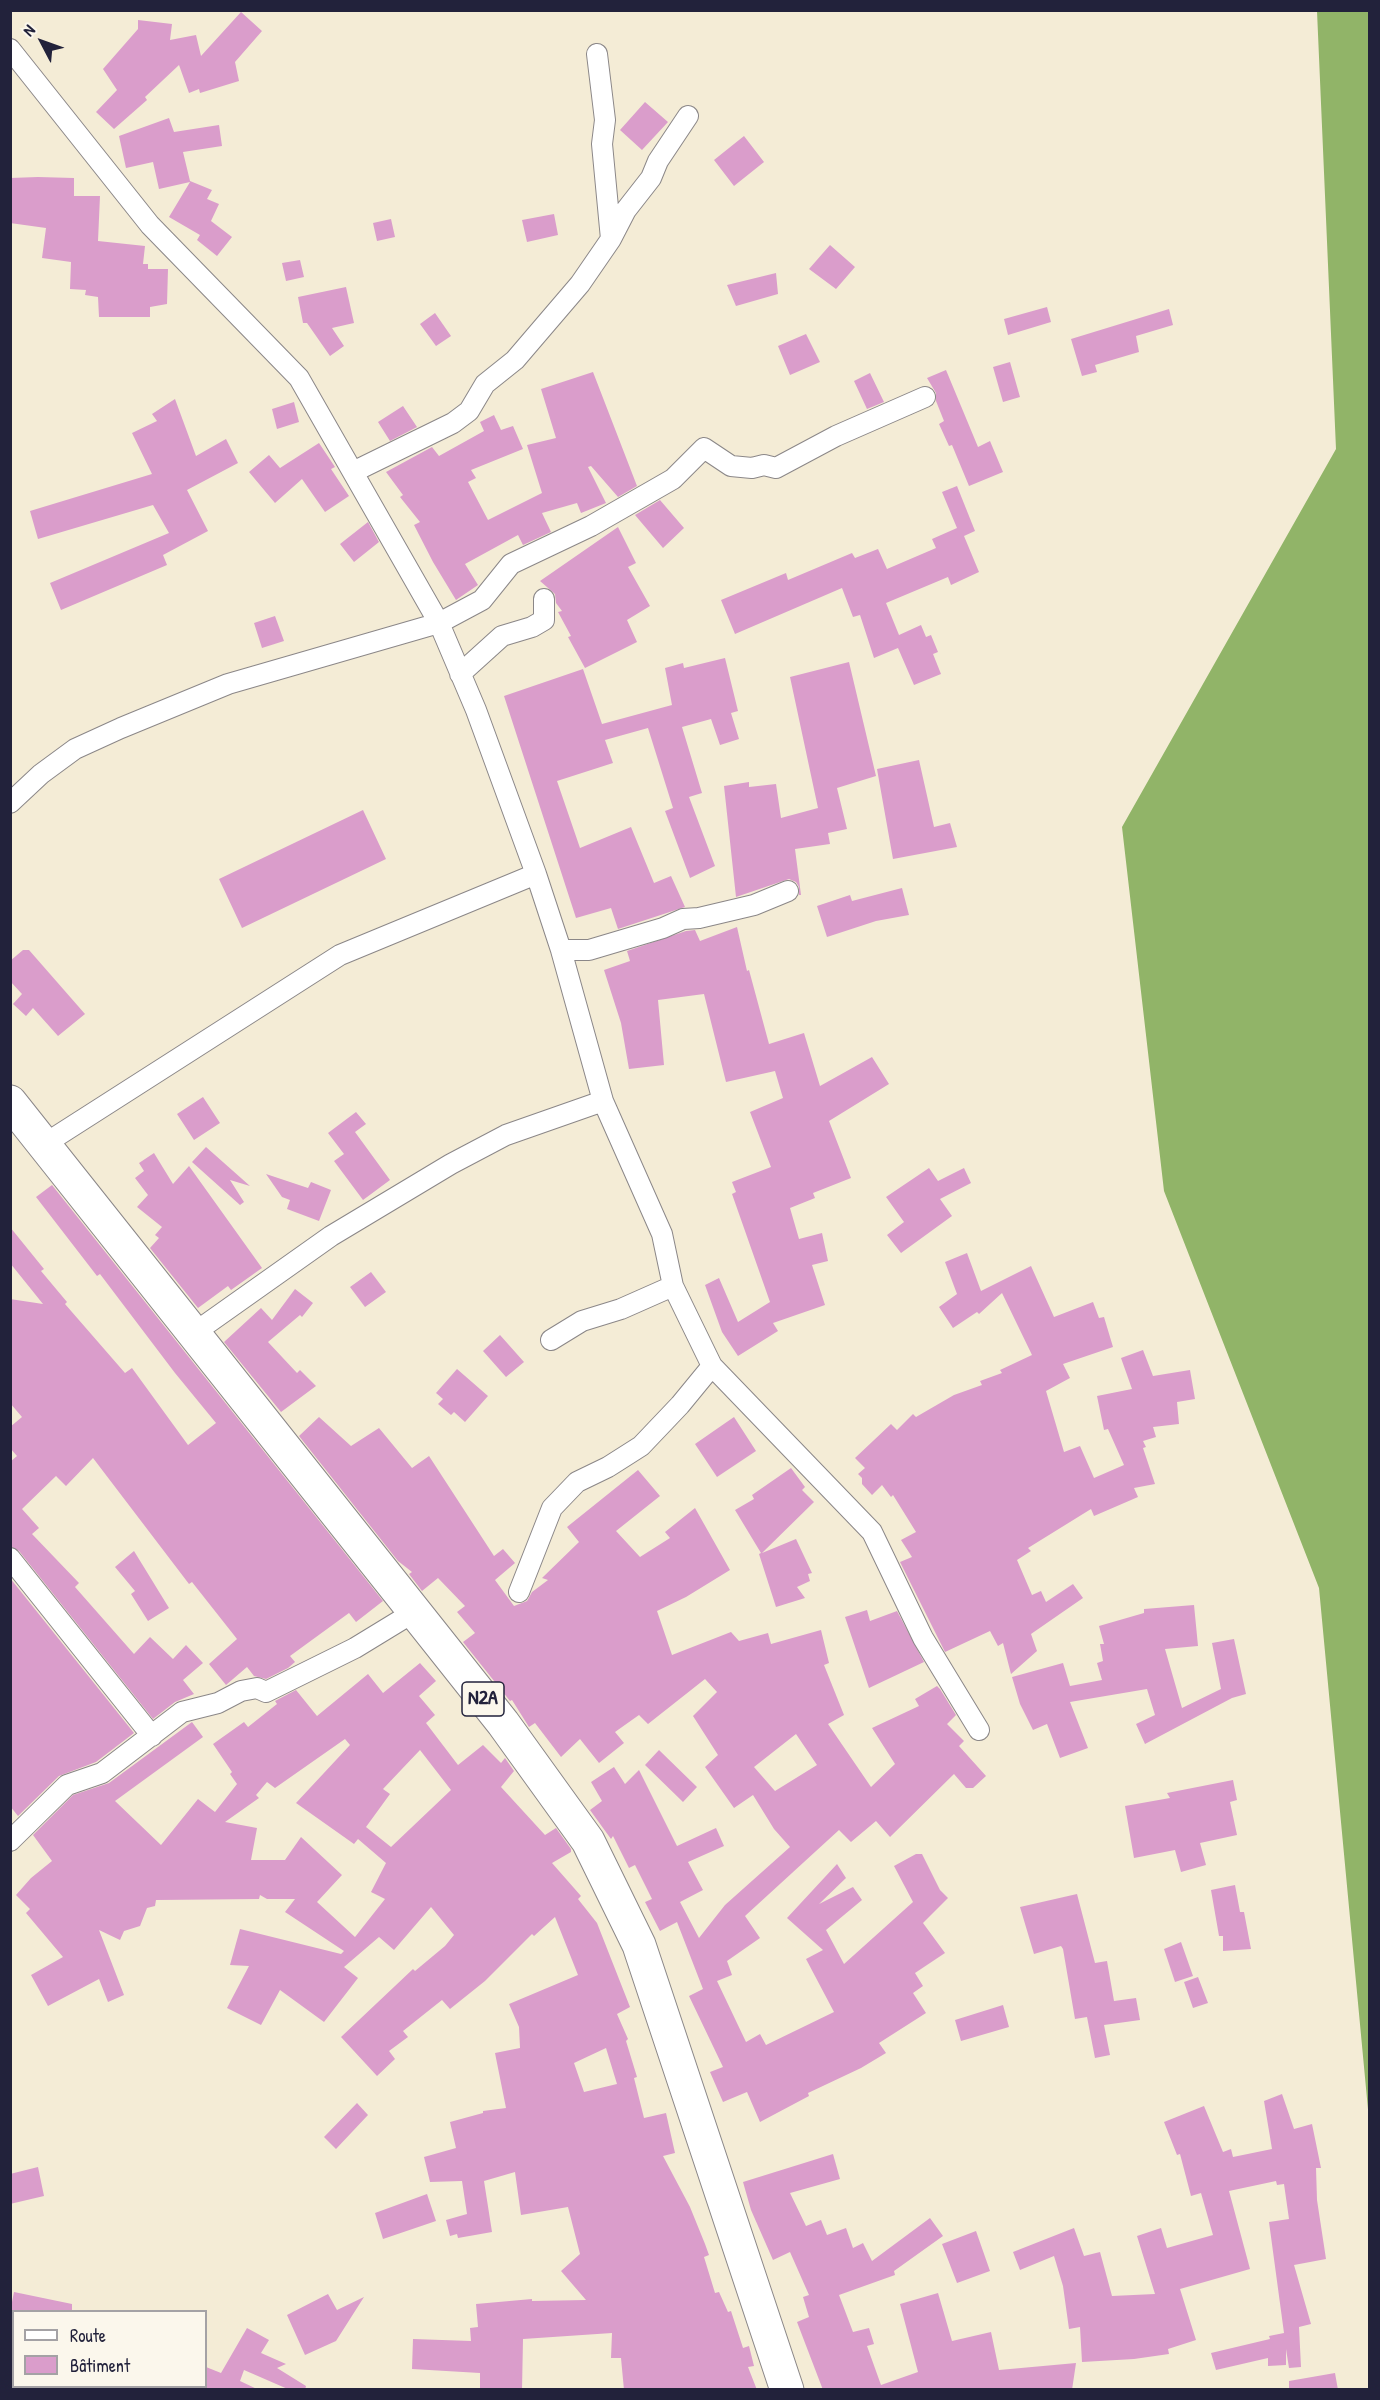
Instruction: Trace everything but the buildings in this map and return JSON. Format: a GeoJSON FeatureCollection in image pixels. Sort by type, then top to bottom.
{"type":"FeatureCollection","features":[{"type":"Feature","properties":{"kind":"highway","name":"N2A"},"geometry":{"type":"LineString","coordinates":[[10,1102],[503,1723],[588,1841],[639,1945],[787,2390]]}},
{"type":"Feature","properties":{"kind":"street"},"geometry":{"type":"LineString","coordinates":[[10,49],[150,225],[299,378],[439,623],[494,756],[536,874],[561,950],[603,1101],[662,1234],[673,1286],[712,1366],[872,1532],[923,1638],[979,1730]]}},
{"type":"Feature","properties":{"kind":"street"},"geometry":{"type":"LineString","coordinates":[[597,54],[605,120],[602,144],[611,239]]}},
{"type":"Feature","properties":{"kind":"street"},"geometry":{"type":"LineString","coordinates":[[353,472],[453,423],[469,411],[485,384],[515,360],[580,284],[611,239],[626,210],[651,178],[658,161],[688,116]]}},
{"type":"Feature","properties":{"kind":"street"},"geometry":{"type":"LineString","coordinates":[[10,803],[42,774],[75,749],[122,728],[228,684],[439,623],[482,600],[511,564],[591,526],[674,479],[704,448],[731,465],[752,468],[764,465],[776,468],[836,436],[925,398]]}},
{"type":"Feature","properties":{"kind":"street"},"geometry":{"type":"LineString","coordinates":[[460,674],[501,636],[532,627],[544,620],[544,599]]}},
{"type":"Feature","properties":{"kind":"street"},"geometry":{"type":"LineString","coordinates":[[43,1145],[340,955],[536,874]]}},
{"type":"Feature","properties":{"kind":"street"},"geometry":{"type":"LineString","coordinates":[[561,950],[589,950],[683,919],[699,918],[754,905],[788,891]]}},
{"type":"Feature","properties":{"kind":"street"},"geometry":{"type":"LineString","coordinates":[[194,1333],[331,1236],[451,1164],[506,1135],[603,1101]]}},
{"type":"Feature","properties":{"kind":"street"},"geometry":{"type":"LineString","coordinates":[[551,1340],[582,1321],[621,1309],[673,1286]]}},
{"type":"Feature","properties":{"kind":"street"},"geometry":{"type":"LineString","coordinates":[[519,1592],[552,1508],[577,1482],[608,1467],[641,1446],[712,1366]]}},
{"type":"Feature","properties":{"kind":"street"},"geometry":{"type":"LineString","coordinates":[[10,1558],[152,1736]]}},
{"type":"Feature","properties":{"kind":"street"},"geometry":{"type":"LineString","coordinates":[[10,1841],[67,1785],[102,1773],[182,1712],[218,1703],[241,1691],[257,1688],[266,1692],[355,1648],[414,1612]]}},
{"type":"Feature","properties":{"kind":"green space"},"geometry":{"type":"Polygon","coordinates":[[[1317,11],[1370,11],[1369,2120],[1319,1588],[1164,1191],[1122,827],[1336,449],[1317,11]]]}}]}
